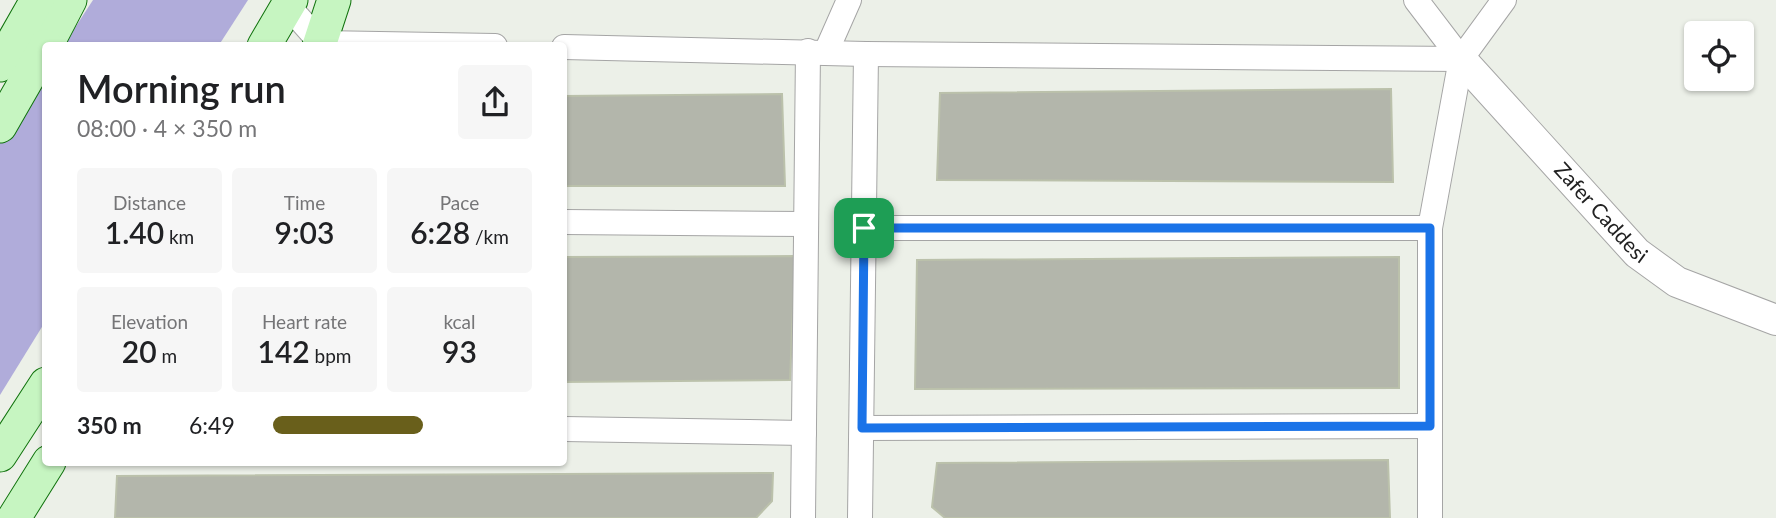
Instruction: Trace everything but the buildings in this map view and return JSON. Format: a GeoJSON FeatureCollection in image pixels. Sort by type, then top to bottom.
{"type":"FeatureCollection","features":[{"type":"Feature","properties":{"kind":"main road"},"geometry":{"type":"LineString","coordinates":[[0,65],[37,0]]}},
{"type":"Feature","properties":{"kind":"main road"},"geometry":{"type":"LineString","coordinates":[[48,42],[70,0]]}},
{"type":"Feature","properties":{"kind":"main road"},"geometry":{"type":"LineString","coordinates":[[321,42],[334,0]]}},
{"type":"Feature","properties":{"kind":"main road"},"geometry":{"type":"LineString","coordinates":[[266,42],[290,3]]}},
{"type":"Feature","properties":{"kind":"main road"},"geometry":{"type":"LineString","coordinates":[[0,126],[42,53]]}},
{"type":"Feature","properties":{"kind":"main road"},"geometry":{"type":"LineString","coordinates":[[0,455],[42,390]]}},
{"type":"Feature","properties":{"kind":"main road"},"geometry":{"type":"LineString","coordinates":[[14,518],[46,466]]}},
{"type":"Feature","properties":{"kind":"street"},"geometry":{"type":"LineString","coordinates":[[803,518],[806,224],[817,51],[849,0]]}},
{"type":"Feature","properties":{"kind":"street"},"geometry":{"type":"LineString","coordinates":[[1416,0],[1461,59]]}},
{"type":"Feature","properties":{"kind":"street"},"geometry":{"type":"LineString","coordinates":[[1430,518],[1430,228],[1461,59],[1504,0]]}},
{"type":"Feature","properties":{"kind":"street"},"geometry":{"type":"LineString","coordinates":[[290,3],[319,42]]}},
{"type":"Feature","properties":{"kind":"street"},"geometry":{"type":"LineString","coordinates":[[567,47],[866,54],[1461,59]]}},
{"type":"Feature","properties":{"kind":"street"},"geometry":{"type":"LineString","coordinates":[[860,518],[866,54]]}},
{"type":"Feature","properties":{"kind":"street","name":"Zafer Caddesi"},"geometry":{"type":"LineString","coordinates":[[1461,59],[1636,253],[1677,282],[1776,320]]}},
{"type":"Feature","properties":{"kind":"street"},"geometry":{"type":"LineString","coordinates":[[567,222],[806,224]]}},
{"type":"Feature","properties":{"kind":"street"},"geometry":{"type":"LineString","coordinates":[[864,228],[1430,228]]}},
{"type":"Feature","properties":{"kind":"street"},"geometry":{"type":"LineString","coordinates":[[862,428],[1430,426]]}},
{"type":"Feature","properties":{"kind":"street"},"geometry":{"type":"LineString","coordinates":[[567,429],[804,433]]}},
{"type":"Feature","properties":{"kind":"shaded area"},"geometry":{"type":"Polygon","coordinates":[[[93,0],[248,0],[221,42],[66,42],[93,0]]]}},
{"type":"Feature","properties":{"kind":"shaded area"},"geometry":{"type":"Polygon","coordinates":[[[42,77],[42,327],[0,395],[0,140],[42,77]]]}},
{"type":"Feature","properties":{"kind":"route"},"geometry":{"type":"LineString","coordinates":[[864,228],[1430,228],[1430,426],[862,428],[864,228]]}}]}
